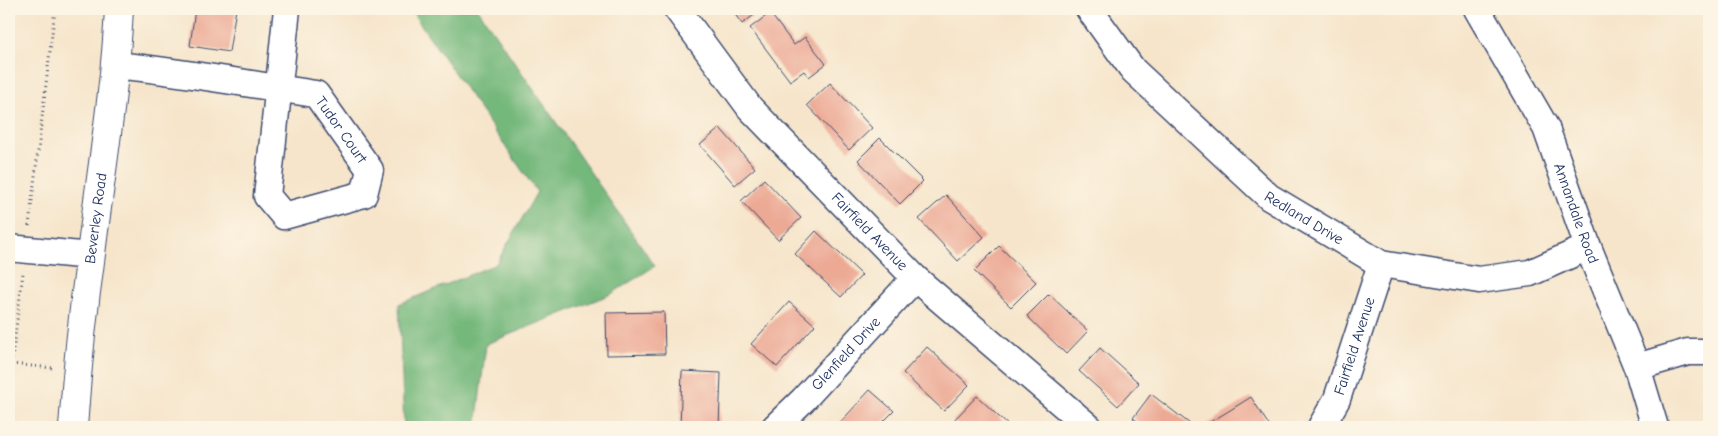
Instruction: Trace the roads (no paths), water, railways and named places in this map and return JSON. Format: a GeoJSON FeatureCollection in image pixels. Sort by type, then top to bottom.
{"type":"FeatureCollection","features":[{"type":"Feature","properties":{"kind":"main road","name":"Beverley Road"},"geometry":{"type":"LineString","coordinates":[[73,427],[77,370],[90,256],[116,65],[119,9]]}},
{"type":"Feature","properties":{"kind":"street","name":"Tudor Court"},"geometry":{"type":"LineString","coordinates":[[116,65],[237,81],[278,88],[316,94],[370,170],[364,194],[284,216],[266,196],[278,88],[287,9]]}},
{"type":"Feature","properties":{"kind":"street","name":"Fairfield Avenue"},"geometry":{"type":"LineString","coordinates":[[677,9],[750,108],[915,278],[1089,427]]}},
{"type":"Feature","properties":{"kind":"street","name":"Redland Drive"},"geometry":{"type":"LineString","coordinates":[[1089,9],[1133,70],[1269,197],[1381,264],[1479,280],[1530,273],[1588,247]]}},
{"type":"Feature","properties":{"kind":"street","name":"Annandale Road"},"geometry":{"type":"LineString","coordinates":[[1477,9],[1546,128],[1588,247],[1637,367],[1655,427]]}},
{"type":"Feature","properties":{"kind":"street"},"geometry":{"type":"LineString","coordinates":[[20,250],[90,256]]}},
{"type":"Feature","properties":{"kind":"street","name":"Fairfield Avenue"},"geometry":{"type":"LineString","coordinates":[[1321,427],[1337,399],[1381,264]]}},
{"type":"Feature","properties":{"kind":"street","name":"Glenfield Drive"},"geometry":{"type":"LineString","coordinates":[[775,427],[803,400],[915,278]]}},
{"type":"Feature","properties":{"kind":"street"},"geometry":{"type":"LineString","coordinates":[[1637,367],[1688,352],[1709,352]]}}]}
